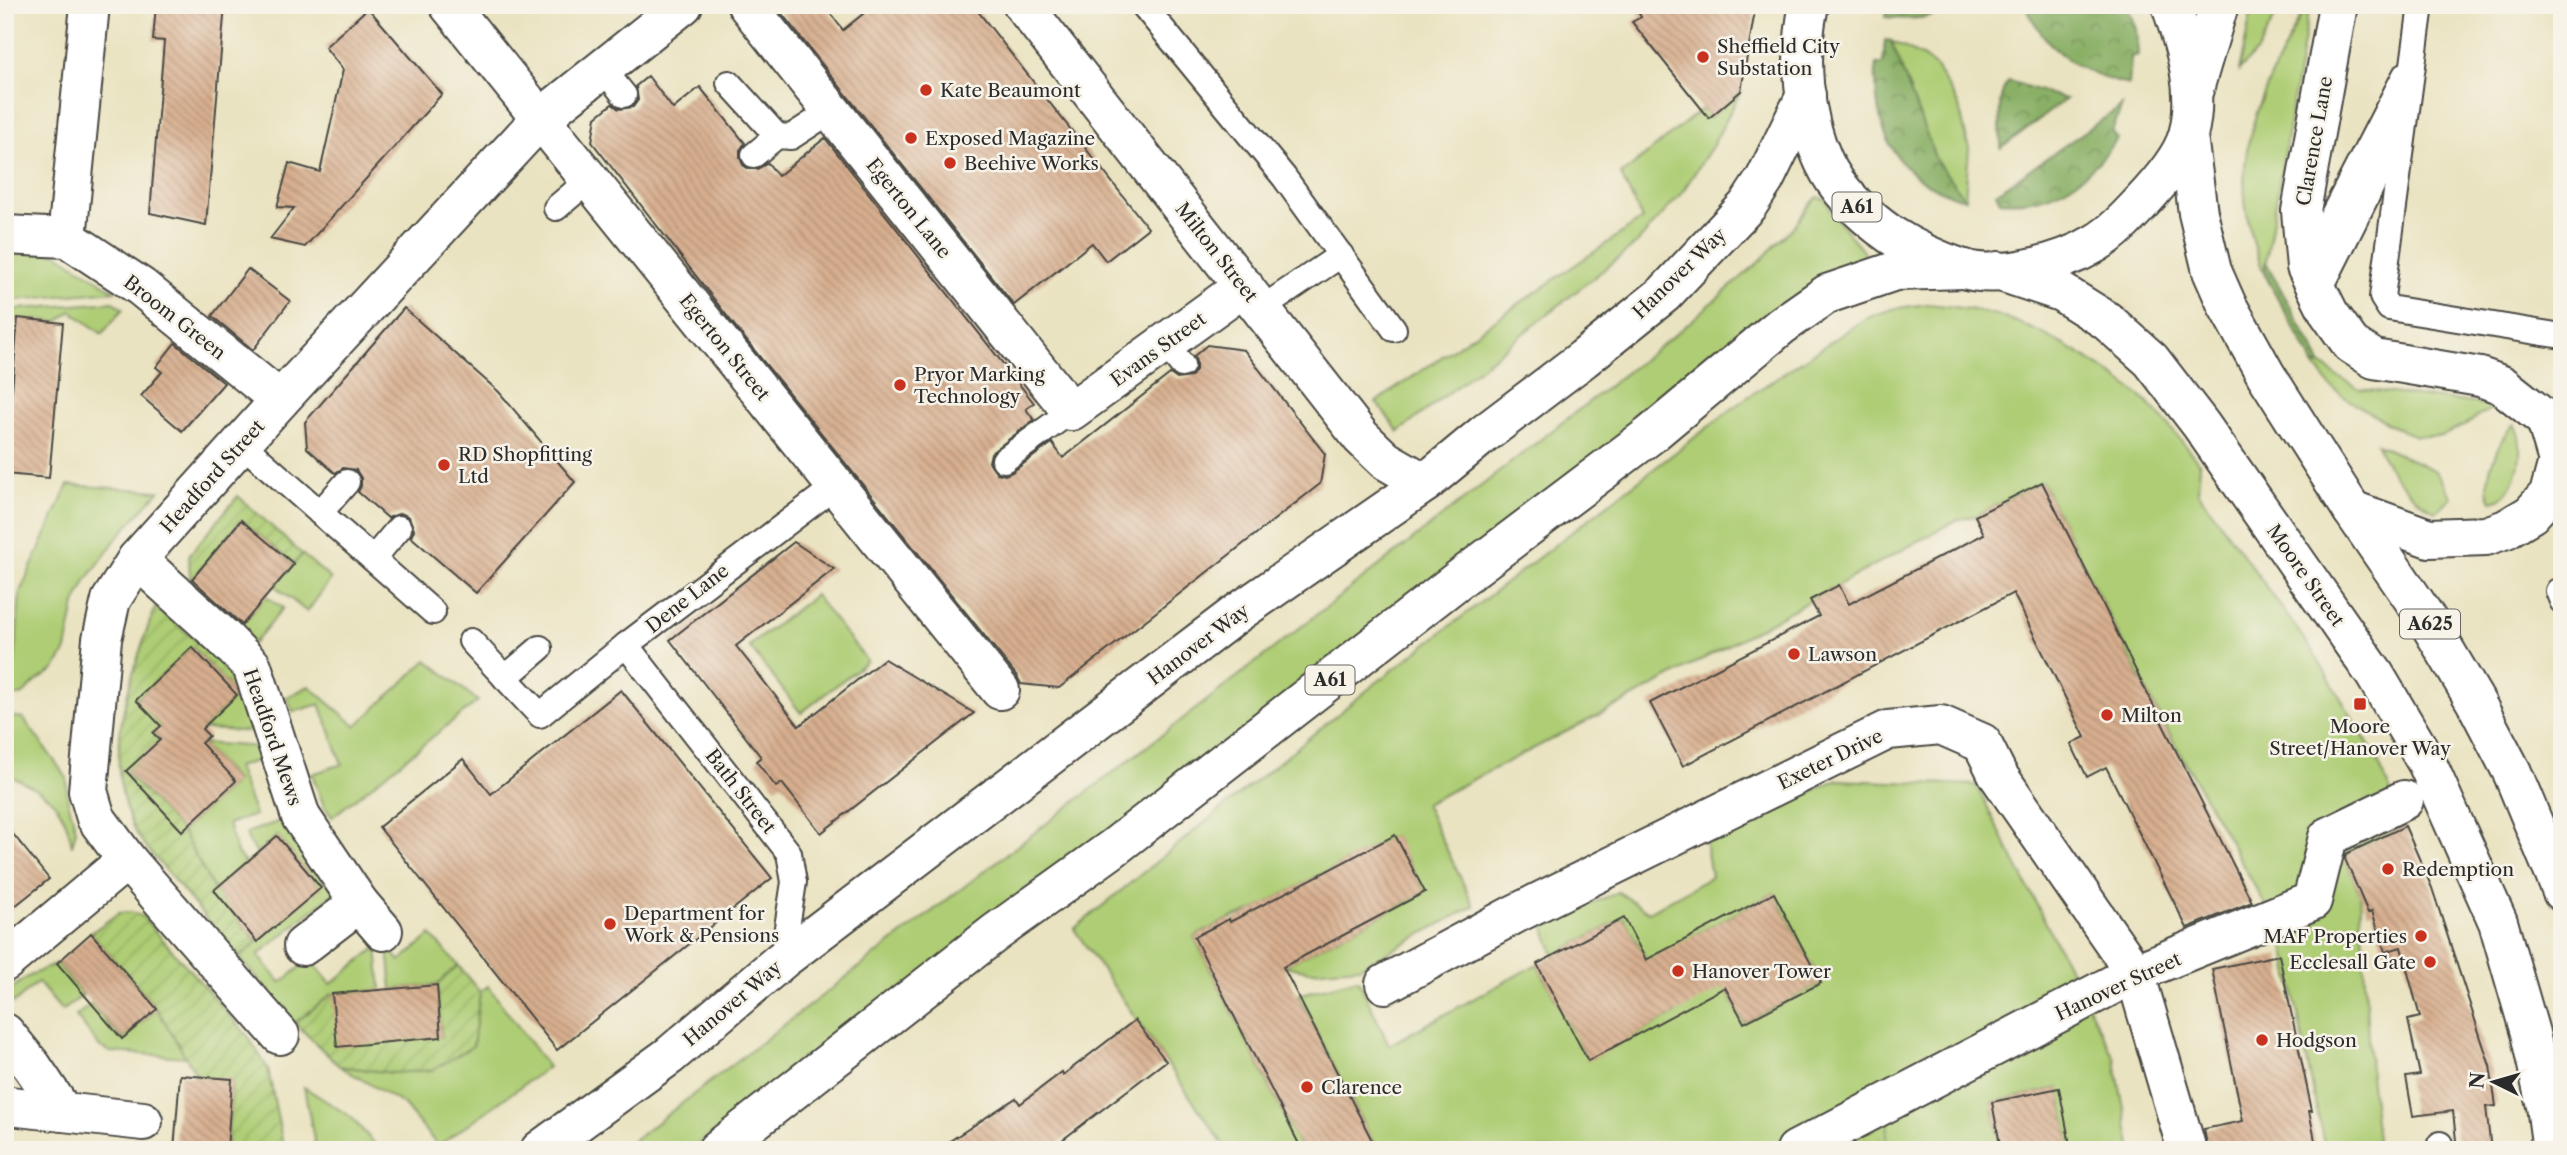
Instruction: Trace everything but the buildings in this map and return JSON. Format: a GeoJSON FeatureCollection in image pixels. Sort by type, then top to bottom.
{"type":"FeatureCollection","features":[{"type":"Feature","properties":{"kind":"main road"},"geometry":{"type":"LineString","coordinates":[[5,235],[67,238],[90,5]]}},
{"type":"Feature","properties":{"kind":"main road","name":"Egerton Street"},"geometry":{"type":"LineString","coordinates":[[449,5],[590,179],[759,372],[836,485],[1000,690]]}},
{"type":"Feature","properties":{"kind":"main road","name":"Headford Street"},"geometry":{"type":"LineString","coordinates":[[280,1035],[127,860],[96,818],[88,791],[102,639],[111,600],[137,559],[541,118],[613,82],[683,5]]}},
{"type":"Feature","properties":{"kind":"main road","name":"Egerton Lane"},"geometry":{"type":"LineString","coordinates":[[747,5],[1071,411]]}},
{"type":"Feature","properties":{"kind":"main road","name":"Milton Street"},"geometry":{"type":"LineString","coordinates":[[1023,5],[1361,437],[1385,460],[1426,483]]}},
{"type":"Feature","properties":{"kind":"main road","name":"Moore Street"},"geometry":{"type":"LineString","coordinates":[[1809,5],[1804,51],[1805,95],[1811,128],[1825,164],[1847,197],[1872,222],[1909,247],[2061,292],[2107,321],[2151,360],[2201,425],[2375,675],[2427,762],[2498,922],[2530,1033],[2546,1106],[2552,1150]]}},
{"type":"Feature","properties":{"kind":"main road","name":"Moore Street"},"geometry":{"type":"LineString","coordinates":[[2171,5],[2194,91],[2188,136],[2198,213],[2212,271],[2245,340],[2352,510],[2426,618],[2475,701],[2512,772],[2562,892]]}},
{"type":"Feature","properties":{"kind":"main road","name":"A61"},"geometry":{"type":"LineString","coordinates":[[2194,91],[2219,5]]}},
{"type":"Feature","properties":{"kind":"main road","name":"Clarence Lane"},"geometry":{"type":"LineString","coordinates":[[2338,5],[2301,211],[2313,280],[2329,313],[2351,344],[2374,359],[2480,377],[2501,385],[2546,420],[2558,461],[2549,494],[2531,514],[2506,529],[2486,536],[2429,538],[2352,510]]}},
{"type":"Feature","properties":{"kind":"main road","name":"Hanover Way"},"geometry":{"type":"LineString","coordinates":[[540,1150],[669,1056],[782,960],[1236,614],[1426,483],[1484,434],[1664,294],[1748,205],[1771,168],[1805,95]]}},
{"type":"Feature","properties":{"kind":"main road","name":"Moore Street"},"geometry":{"type":"LineString","coordinates":[[1982,270],[2043,266],[2098,243],[2121,224],[2161,182],[2188,136]]}},
{"type":"Feature","properties":{"kind":"main road","name":"Broom Green"},"geometry":{"type":"LineString","coordinates":[[67,238],[141,287],[280,400]]}},
{"type":"Feature","properties":{"kind":"main road","name":"A61"},"geometry":{"type":"LineString","coordinates":[[717,1150],[995,933],[1122,842],[1458,580],[1649,436],[1781,326],[1827,294],[1895,271],[1982,270]]}},
{"type":"Feature","properties":{"kind":"main road","name":"Evans Street"},"geometry":{"type":"LineString","coordinates":[[1071,411],[1173,355],[1252,298]]}},
{"type":"Feature","properties":{"kind":"main road","name":"Headford Mews"},"geometry":{"type":"LineString","coordinates":[[137,559],[222,635],[252,666],[301,817],[359,903],[383,931]]}},
{"type":"Feature","properties":{"kind":"main road","name":"Exeter Drive"},"geometry":{"type":"LineString","coordinates":[[1385,984],[1515,914],[1888,730],[1941,725],[1982,743],[1998,775],[2135,973],[2187,1150]]}},
{"type":"Feature","properties":{"kind":"main road","name":"Hanover Street"},"geometry":{"type":"LineString","coordinates":[[1796,1150],[2135,973],[2312,901],[2328,837],[2404,800]]}},
{"type":"Feature","properties":{"kind":"main road"},"geometry":{"type":"LineString","coordinates":[[5,962],[127,860]]}},
{"type":"Feature","properties":{"kind":"main road"},"geometry":{"type":"LineString","coordinates":[[303,946],[359,903]]}},
{"type":"Feature","properties":{"kind":"main road"},"geometry":{"type":"LineString","coordinates":[[5,1033],[32,1066],[63,1112]]}},
{"type":"Feature","properties":{"kind":"main road"},"geometry":{"type":"LineString","coordinates":[[10,1106],[143,1121]]}},
{"type":"Feature","properties":{"kind":"lane"},"geometry":{"type":"LineString","coordinates":[[1143,5],[1284,177],[1394,329]]}},
{"type":"Feature","properties":{"kind":"lane"},"geometry":{"type":"LineString","coordinates":[[2421,5],[2382,297],[2389,308],[2562,336]]}},
{"type":"Feature","properties":{"kind":"lane"},"geometry":{"type":"LineString","coordinates":[[2313,280],[2414,58]]}},
{"type":"Feature","properties":{"kind":"lane"},"geometry":{"type":"LineString","coordinates":[[729,83],[777,136]]}},
{"type":"Feature","properties":{"kind":"lane"},"geometry":{"type":"LineString","coordinates":[[754,155],[777,136],[791,137],[831,111]]}},
{"type":"Feature","properties":{"kind":"lane"},"geometry":{"type":"LineString","coordinates":[[2313,280],[2406,118]]}},
{"type":"Feature","properties":{"kind":"lane"},"geometry":{"type":"LineString","coordinates":[[556,208],[590,179]]}},
{"type":"Feature","properties":{"kind":"lane"},"geometry":{"type":"LineString","coordinates":[[1252,298],[1341,255]]}},
{"type":"Feature","properties":{"kind":"lane"},"geometry":{"type":"LineString","coordinates":[[1004,460],[1071,411]]}},
{"type":"Feature","properties":{"kind":"lane"},"geometry":{"type":"LineString","coordinates":[[242,444],[433,611]]}},
{"type":"Feature","properties":{"kind":"lane"},"geometry":{"type":"LineString","coordinates":[[320,513],[347,482]]}},
{"type":"Feature","properties":{"kind":"lane","name":"Dene Lane"},"geometry":{"type":"LineString","coordinates":[[505,678],[540,715],[626,645],[836,485]]}},
{"type":"Feature","properties":{"kind":"lane"},"geometry":{"type":"LineString","coordinates":[[373,559],[400,528]]}},
{"type":"Feature","properties":{"kind":"lane"},"geometry":{"type":"LineString","coordinates":[[471,641],[505,678],[540,648]]}},
{"type":"Feature","properties":{"kind":"lane","name":"Bath Street"},"geometry":{"type":"LineString","coordinates":[[626,645],[789,853],[794,882],[782,960]]}},
{"type":"Feature","properties":{"kind":"green space"},"geometry":{"type":"Polygon","coordinates":[[[1888,5],[1953,5],[1937,14],[1904,18],[1886,17],[1888,5]]]}},
{"type":"Feature","properties":{"kind":"green space"},"geometry":{"type":"Polygon","coordinates":[[[2025,5],[2127,5],[2136,29],[2138,55],[2131,57],[2129,85],[2095,74],[2066,58],[2044,36],[2025,5]]]}},
{"type":"Feature","properties":{"kind":"green space"},"geometry":{"type":"Polygon","coordinates":[[[2253,5],[2281,5],[2258,50],[2239,71],[2253,5]]]}},
{"type":"Feature","properties":{"kind":"green space"},"geometry":{"type":"Polygon","coordinates":[[[2302,13],[2308,13],[2264,273],[2251,235],[2245,201],[2249,139],[2270,79],[2302,13]]]}},
{"type":"Feature","properties":{"kind":"green space"},"geometry":{"type":"Polygon","coordinates":[[[1885,40],[1891,41],[1936,160],[1965,199],[1941,191],[1922,180],[1906,167],[1894,151],[1885,132],[1876,89],[1876,64],[1883,64],[1885,40]]]}},
{"type":"Feature","properties":{"kind":"green space"},"geometry":{"type":"Polygon","coordinates":[[[1891,41],[1924,57],[1936,67],[1959,106],[1969,149],[1965,199],[1936,160],[1891,41]]]}},
{"type":"Feature","properties":{"kind":"green space"},"geometry":{"type":"Polygon","coordinates":[[[2009,81],[2066,99],[2001,148],[2000,103],[2009,81]]]}},
{"type":"Feature","properties":{"kind":"green space"},"geometry":{"type":"Polygon","coordinates":[[[1741,91],[1713,145],[1681,194],[1636,244],[1399,432],[1376,402],[1642,219],[1621,175],[1702,109],[1709,118],[1741,91]]]}},
{"type":"Feature","properties":{"kind":"green space"},"geometry":{"type":"Polygon","coordinates":[[[2122,106],[2112,132],[2117,139],[2081,178],[2052,194],[2036,199],[2000,201],[1996,193],[2122,106]]]}},
{"type":"Feature","properties":{"kind":"green space"},"geometry":{"type":"Polygon","coordinates":[[[1818,197],[1826,200],[1832,213],[1865,253],[1861,263],[803,1073],[689,1150],[621,1150],[1201,705],[1682,329],[1759,262],[1818,197]]]}},
{"type":"Feature","properties":{"kind":"green space"},"geometry":{"type":"Polygon","coordinates":[[[56,253],[115,291],[5,301],[5,260],[15,254],[56,253]]]}},
{"type":"Feature","properties":{"kind":"green space"},"geometry":{"type":"Polygon","coordinates":[[[2266,262],[2321,364],[2315,366],[2264,273],[2266,262]]]}},
{"type":"Feature","properties":{"kind":"green space"},"geometry":{"type":"Polygon","coordinates":[[[114,302],[123,309],[102,334],[71,311],[58,322],[5,318],[5,310],[114,302]]]}},
{"type":"Feature","properties":{"kind":"green space"},"geometry":{"type":"Polygon","coordinates":[[[1927,304],[1962,308],[2015,321],[2096,364],[2148,403],[2200,464],[2198,492],[2312,650],[2377,759],[2405,826],[2344,856],[2360,893],[2370,1074],[2378,1150],[2325,1150],[2282,935],[2155,708],[2042,482],[1975,516],[1957,520],[1628,700],[1425,804],[1474,906],[1360,967],[1310,971],[1284,966],[1425,892],[1394,836],[1254,910],[1194,937],[1302,1150],[1227,1150],[1074,929],[1381,679],[1742,401],[1865,319],[1892,309],[1927,304]]]}},
{"type":"Feature","properties":{"kind":"green space"},"geometry":{"type":"Polygon","coordinates":[[[2321,364],[2360,389],[2490,405],[2490,409],[2442,436],[2416,436],[2398,429],[2347,399],[2330,386],[2315,366],[2321,364]]]}},
{"type":"Feature","properties":{"kind":"green space"},"geometry":{"type":"Polygon","coordinates":[[[2514,424],[2520,443],[2518,468],[2509,490],[2501,498],[2492,501],[2488,483],[2493,461],[2514,424]]]}},
{"type":"Feature","properties":{"kind":"green space"},"geometry":{"type":"Polygon","coordinates":[[[2377,444],[2436,471],[2452,497],[2436,512],[2427,506],[2393,474],[2377,444]]]}},
{"type":"Feature","properties":{"kind":"green space"},"geometry":{"type":"Polygon","coordinates":[[[68,485],[159,491],[117,538],[86,581],[75,604],[66,650],[55,669],[23,694],[12,697],[20,592],[68,485]]]}},
{"type":"Feature","properties":{"kind":"green space"},"geometry":{"type":"Polygon","coordinates":[[[238,496],[302,554],[294,564],[241,520],[190,582],[189,555],[238,496]]]}},
{"type":"Feature","properties":{"kind":"green space"},"geometry":{"type":"Polygon","coordinates":[[[302,554],[331,579],[307,612],[275,586],[302,554]]]}},
{"type":"Feature","properties":{"kind":"green space"},"geometry":{"type":"Polygon","coordinates":[[[198,589],[242,625],[266,596],[283,608],[254,643],[198,589]]]}},
{"type":"Feature","properties":{"kind":"green space"},"geometry":{"type":"Polygon","coordinates":[[[815,595],[867,661],[801,713],[749,646],[815,595]]]}},
{"type":"Feature","properties":{"kind":"green space"},"geometry":{"type":"Polygon","coordinates":[[[155,607],[214,655],[231,674],[237,695],[192,647],[137,699],[161,726],[153,733],[160,740],[126,772],[182,831],[214,890],[257,942],[239,957],[142,841],[134,829],[124,801],[119,773],[122,717],[155,607]]]}},
{"type":"Feature","properties":{"kind":"green space"},"geometry":{"type":"Polygon","coordinates":[[[427,660],[478,701],[332,817],[324,806],[312,774],[342,764],[320,704],[293,712],[287,697],[309,686],[356,726],[427,660]]]}},
{"type":"Feature","properties":{"kind":"green space"},"geometry":{"type":"Polygon","coordinates":[[[237,695],[250,714],[257,732],[202,729],[237,695]]]}},
{"type":"Feature","properties":{"kind":"green space"},"geometry":{"type":"Polygon","coordinates":[[[5,716],[23,718],[67,778],[67,797],[76,830],[72,846],[64,817],[58,807],[41,792],[5,773],[5,716]]]}},
{"type":"Feature","properties":{"kind":"green space"},"geometry":{"type":"Polygon","coordinates":[[[201,743],[260,747],[265,758],[237,767],[255,815],[228,824],[237,853],[245,863],[214,890],[182,831],[236,781],[201,743]]]}},
{"type":"Feature","properties":{"kind":"green space"},"geometry":{"type":"Polygon","coordinates":[[[1836,780],[1976,785],[2114,1057],[2132,1150],[2071,1150],[2059,1088],[1992,1102],[2001,1150],[1377,1150],[1298,995],[1358,979],[1389,1045],[1537,964],[1588,1060],[1675,1014],[1720,977],[1744,1023],[1821,983],[1774,893],[1696,934],[1649,965],[1624,918],[1554,955],[1544,925],[1618,892],[1649,912],[1711,877],[1705,840],[1836,780]]]}},
{"type":"Feature","properties":{"kind":"green space"},"geometry":{"type":"Polygon","coordinates":[[[286,819],[335,892],[258,955],[281,983],[310,959],[331,984],[377,947],[381,990],[332,994],[295,1023],[239,957],[320,888],[277,836],[257,853],[250,844],[246,833],[286,819]]]}},
{"type":"Feature","properties":{"kind":"green space"},"geometry":{"type":"Polygon","coordinates":[[[131,912],[142,916],[248,1036],[268,1069],[284,1150],[227,1150],[232,1080],[198,1077],[157,1009],[91,933],[118,913],[131,912]]]}},
{"type":"Feature","properties":{"kind":"green space"},"geometry":{"type":"Polygon","coordinates":[[[431,935],[458,965],[437,985],[392,989],[388,947],[400,961],[431,935]]]}},
{"type":"Feature","properties":{"kind":"green space"},"geometry":{"type":"Polygon","coordinates":[[[57,963],[83,995],[62,1011],[38,982],[14,1003],[9,996],[16,985],[57,963]]]}},
{"type":"Feature","properties":{"kind":"green space"},"geometry":{"type":"Polygon","coordinates":[[[458,965],[480,992],[473,1046],[433,1070],[393,1073],[339,1066],[295,1023],[332,994],[441,1037],[437,985],[458,965]]]}},
{"type":"Feature","properties":{"kind":"green space"},"geometry":{"type":"Polygon","coordinates":[[[488,986],[548,1067],[438,1146],[403,1104],[339,1066],[393,1073],[473,1046],[480,992],[488,986]]]}},
{"type":"Feature","properties":{"kind":"green space"},"geometry":{"type":"Polygon","coordinates":[[[91,1004],[122,1039],[157,1009],[186,1057],[110,1052],[99,1046],[76,1016],[91,1004]]]}},
{"type":"Feature","properties":{"kind":"green space"},"geometry":{"type":"Polygon","coordinates":[[[304,1087],[351,1117],[380,1150],[316,1150],[304,1087]]]}},
{"type":"Feature","properties":{"kind":"green space"},"geometry":{"type":"Polygon","coordinates":[[[1889,1117],[1885,1150],[1826,1150],[1889,1117]]]}},
{"type":"Feature","properties":{"kind":"place","name":"Sheffield City Substation"},"geometry":{"type":"Point","coordinates":[1703,57]}},
{"type":"Feature","properties":{"kind":"place","name":"Kate Beaumont"},"geometry":{"type":"Point","coordinates":[926,90]}},
{"type":"Feature","properties":{"kind":"place","name":"Exposed Magazine"},"geometry":{"type":"Point","coordinates":[911,138]}},
{"type":"Feature","properties":{"kind":"place","name":"Beehive Works"},"geometry":{"type":"Point","coordinates":[950,163]}},
{"type":"Feature","properties":{"kind":"place","name":"Pryor Marking Technology"},"geometry":{"type":"Point","coordinates":[900,385]}},
{"type":"Feature","properties":{"kind":"place","name":"RD Shopfitting Ltd"},"geometry":{"type":"Point","coordinates":[444,465]}},
{"type":"Feature","properties":{"kind":"place","name":"Lawson"},"geometry":{"type":"Point","coordinates":[1794,654]}},
{"type":"Feature","properties":{"kind":"place","name":"Moore Street/Hanover Way"},"geometry":{"type":"Point","coordinates":[2360,704]}},
{"type":"Feature","properties":{"kind":"place","name":"Milton"},"geometry":{"type":"Point","coordinates":[2107,715]}},
{"type":"Feature","properties":{"kind":"place","name":"Redemption"},"geometry":{"type":"Point","coordinates":[2388,869]}},
{"type":"Feature","properties":{"kind":"place","name":"Department for Work & Pensions"},"geometry":{"type":"Point","coordinates":[610,924]}},
{"type":"Feature","properties":{"kind":"place","name":"MAF Properties"},"geometry":{"type":"Point","coordinates":[2421,936]}},
{"type":"Feature","properties":{"kind":"place","name":"Ecclesall Gate"},"geometry":{"type":"Point","coordinates":[2430,962]}},
{"type":"Feature","properties":{"kind":"place","name":"Hanover Tower"},"geometry":{"type":"Point","coordinates":[1678,971]}},
{"type":"Feature","properties":{"kind":"place","name":"Hodgson"},"geometry":{"type":"Point","coordinates":[2262,1040]}},
{"type":"Feature","properties":{"kind":"place","name":"Clarence"},"geometry":{"type":"Point","coordinates":[1307,1087]}}]}
